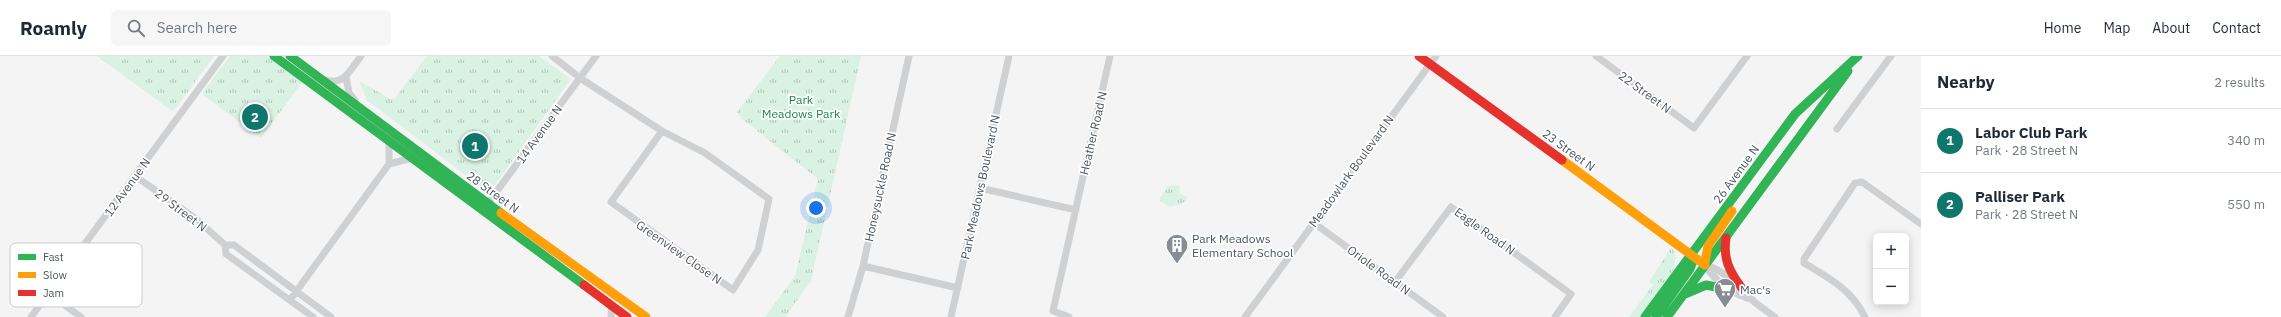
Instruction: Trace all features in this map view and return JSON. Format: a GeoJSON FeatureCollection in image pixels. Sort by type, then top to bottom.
{"type":"FeatureCollection","features":[{"type":"Feature","properties":{"kind":"main road","name":"28 Street N"},"geometry":{"type":"LineString","coordinates":[[274,56],[627,317]]}},
{"type":"Feature","properties":{"kind":"main road","name":"28 Street N"},"geometry":{"type":"LineString","coordinates":[[290,56],[488,203],[646,317]]}},
{"type":"Feature","properties":{"kind":"main road","name":"23 Street N"},"geometry":{"type":"LineString","coordinates":[[1419,56],[1704,265]]}},
{"type":"Feature","properties":{"kind":"main road","name":"26 Avenue N"},"geometry":{"type":"LineString","coordinates":[[1645,317],[1795,114],[1858,56]]}},
{"type":"Feature","properties":{"kind":"main road","name":"26 Avenue N"},"geometry":{"type":"LineString","coordinates":[[1667,317],[1858,56]]}},
{"type":"Feature","properties":{"kind":"main road"},"geometry":{"type":"LineString","coordinates":[[1704,265],[1708,246],[1752,181],[1761,160]]}},
{"type":"Feature","properties":{"kind":"main road"},"geometry":{"type":"LineString","coordinates":[[1727,236],[1723,251],[1724,259],[1741,287]]}},
{"type":"Feature","properties":{"kind":"main road"},"geometry":{"type":"LineString","coordinates":[[1656,317],[1690,269],[1693,261],[1692,255]]}},
{"type":"Feature","properties":{"kind":"main road"},"geometry":{"type":"LineString","coordinates":[[1682,295],[1706,285],[1731,290]]}},
{"type":"Feature","properties":{"kind":"street","name":"12 Avenue N"},"geometry":{"type":"LineString","coordinates":[[86,243],[223,56]]}},
{"type":"Feature","properties":{"kind":"street"},"geometry":{"type":"LineString","coordinates":[[318,77],[334,82],[346,77],[361,56]]}},
{"type":"Feature","properties":{"kind":"street","name":"Greenview Close N"},"geometry":{"type":"LineString","coordinates":[[552,56],[580,78],[662,131],[703,153],[769,200],[758,250],[733,290],[611,202],[662,131]]}},
{"type":"Feature","properties":{"kind":"street","name":"14 Avenue N"},"geometry":{"type":"LineString","coordinates":[[483,212],[488,203],[596,56]]}},
{"type":"Feature","properties":{"kind":"street","name":"Honeysuckle Road N"},"geometry":{"type":"LineString","coordinates":[[848,317],[863,266],[909,56]]}},
{"type":"Feature","properties":{"kind":"street","name":"Park Meadows Boulevard N"},"geometry":{"type":"LineString","coordinates":[[951,317],[1009,56]]}},
{"type":"Feature","properties":{"kind":"street","name":"Heather Road N"},"geometry":{"type":"LineString","coordinates":[[1069,317],[1053,311],[1110,56]]}},
{"type":"Feature","properties":{"kind":"street","name":"Meadowlark Boulevard N"},"geometry":{"type":"LineString","coordinates":[[1245,317],[1436,56]]}},
{"type":"Feature","properties":{"kind":"street","name":"22 Street N"},"geometry":{"type":"LineString","coordinates":[[1596,56],[1694,128],[1747,56]]}},
{"type":"Feature","properties":{"kind":"street"},"geometry":{"type":"LineString","coordinates":[[1838,130],[1891,56]]}},
{"type":"Feature","properties":{"kind":"street"},"geometry":{"type":"LineString","coordinates":[[346,77],[349,93],[362,108]]}},
{"type":"Feature","properties":{"kind":"street"},"geometry":{"type":"LineString","coordinates":[[290,300],[389,164],[390,142]]}},
{"type":"Feature","properties":{"kind":"street"},"geometry":{"type":"LineString","coordinates":[[389,164],[412,158]]}},
{"type":"Feature","properties":{"kind":"street","name":"29 Street N"},"geometry":{"type":"LineString","coordinates":[[136,176],[195,218],[225,245]]}},
{"type":"Feature","properties":{"kind":"street"},"geometry":{"type":"LineString","coordinates":[[1865,317],[1859,304],[1841,286],[1804,263],[1804,259],[1855,183],[1862,182],[1921,224]]}},
{"type":"Feature","properties":{"kind":"street"},"geometry":{"type":"LineString","coordinates":[[980,188],[1076,210]]}},
{"type":"Feature","properties":{"kind":"street","name":"Eagle Road N"},"geometry":{"type":"LineString","coordinates":[[1395,282],[1451,207],[1572,294],[1555,317]]}},
{"type":"Feature","properties":{"kind":"street","name":"Oriole Road N"},"geometry":{"type":"LineString","coordinates":[[1314,223],[1443,317]]}},
{"type":"Feature","properties":{"kind":"street"},"geometry":{"type":"LineString","coordinates":[[313,317],[226,254],[225,245],[234,245],[331,317]]}},
{"type":"Feature","properties":{"kind":"street","name":"23 Street N"},"geometry":{"type":"LineString","coordinates":[[1704,265],[1714,267],[1741,287],[1753,300],[1775,317]]}},
{"type":"Feature","properties":{"kind":"street","name":"23 Street N"},"geometry":{"type":"LineString","coordinates":[[1704,265],[1709,273],[1740,297],[1753,300]]}},
{"type":"Feature","properties":{"kind":"street"},"geometry":{"type":"LineString","coordinates":[[863,266],[958,288]]}},
{"type":"Feature","properties":{"kind":"street"},"geometry":{"type":"LineString","coordinates":[[611,317],[612,306]]}},
{"type":"Feature","properties":{"kind":"street","name":"12 Avenue N"},"geometry":{"type":"LineString","coordinates":[[31,317],[38,307]]}},
{"type":"Feature","properties":{"kind":"street"},"geometry":{"type":"LineString","coordinates":[[67,307],[81,317]]}},
{"type":"Feature","properties":{"kind":"green space"},"geometry":{"type":"Polygon","coordinates":[[[97,56],[214,56],[176,108],[172,111],[97,56]]]}},
{"type":"Feature","properties":{"kind":"green space"},"geometry":{"type":"Polygon","coordinates":[[[230,56],[268,56],[303,81],[261,138],[203,95],[203,92],[230,56]]]}},
{"type":"Feature","properties":{"kind":"green space"},"geometry":{"type":"Polygon","coordinates":[[[427,56],[539,56],[571,79],[489,193],[367,100],[359,81],[391,99],[395,98],[427,56]]]}},
{"type":"Feature","properties":{"kind":"green space","name":"Park Meadows Park"},"geometry":{"type":"Polygon","coordinates":[[[780,56],[861,56],[811,281],[785,317],[765,317],[795,276],[818,179],[741,118],[737,112],[780,56]]]}},
{"type":"Feature","properties":{"kind":"green space"},"geometry":{"type":"Polygon","coordinates":[[[1179,185],[1180,193],[1187,198],[1182,204],[1170,207],[1160,201],[1160,197],[1168,186],[1179,185]]]}},
{"type":"Feature","properties":{"kind":"green space"},"geometry":{"type":"Polygon","coordinates":[[[1671,247],[1675,255],[1675,264],[1667,283],[1642,317],[1629,317],[1653,285],[1649,282],[1671,247]]]}},
{"type":"Feature","properties":{"kind":"traffic: fast"},"geometry":{"type":"LineString","coordinates":[[274,56],[584,285]]}},
{"type":"Feature","properties":{"kind":"traffic: fast"},"geometry":{"type":"LineString","coordinates":[[290,56],[501,213]]}},
{"type":"Feature","properties":{"kind":"traffic: fast"},"geometry":{"type":"LineString","coordinates":[[1645,317],[1795,114],[1858,56]]}},
{"type":"Feature","properties":{"kind":"traffic: fast"},"geometry":{"type":"LineString","coordinates":[[1667,317],[1848,71]]}},
{"type":"Feature","properties":{"kind":"traffic: fast"},"geometry":{"type":"LineString","coordinates":[[1656,317],[1690,269],[1693,261],[1692,255]]}},
{"type":"Feature","properties":{"kind":"traffic: fast"},"geometry":{"type":"LineString","coordinates":[[1685,294],[1706,285],[1731,290]]}},
{"type":"Feature","properties":{"kind":"traffic: slow"},"geometry":{"type":"LineString","coordinates":[[1562,160],[1705,265]]}},
{"type":"Feature","properties":{"kind":"traffic: slow"},"geometry":{"type":"LineString","coordinates":[[1705,262],[1708,246],[1732,211]]}},
{"type":"Feature","properties":{"kind":"traffic: slow"},"geometry":{"type":"LineString","coordinates":[[501,213],[646,317]]}},
{"type":"Feature","properties":{"kind":"traffic: jam"},"geometry":{"type":"LineString","coordinates":[[1419,56],[1562,160]]}},
{"type":"Feature","properties":{"kind":"traffic: jam"},"geometry":{"type":"LineString","coordinates":[[1726,238],[1726,258],[1730,270],[1741,287]]}},
{"type":"Feature","properties":{"kind":"traffic: jam"},"geometry":{"type":"LineString","coordinates":[[584,285],[627,317]]}},
{"type":"Feature","properties":{"kind":"place","name":"Palliser Park"},"geometry":{"type":"Point","coordinates":[255,117]}},
{"type":"Feature","properties":{"kind":"place","name":"Labor Club Park"},"geometry":{"type":"Point","coordinates":[475,146]}},
{"type":"Feature","properties":{"kind":"place","name":"Park Meadows Elementary School"},"geometry":{"type":"Point","coordinates":[1177,264]}},
{"type":"Feature","properties":{"kind":"place","name":"Mac's"},"geometry":{"type":"Point","coordinates":[1725,308]}}]}
